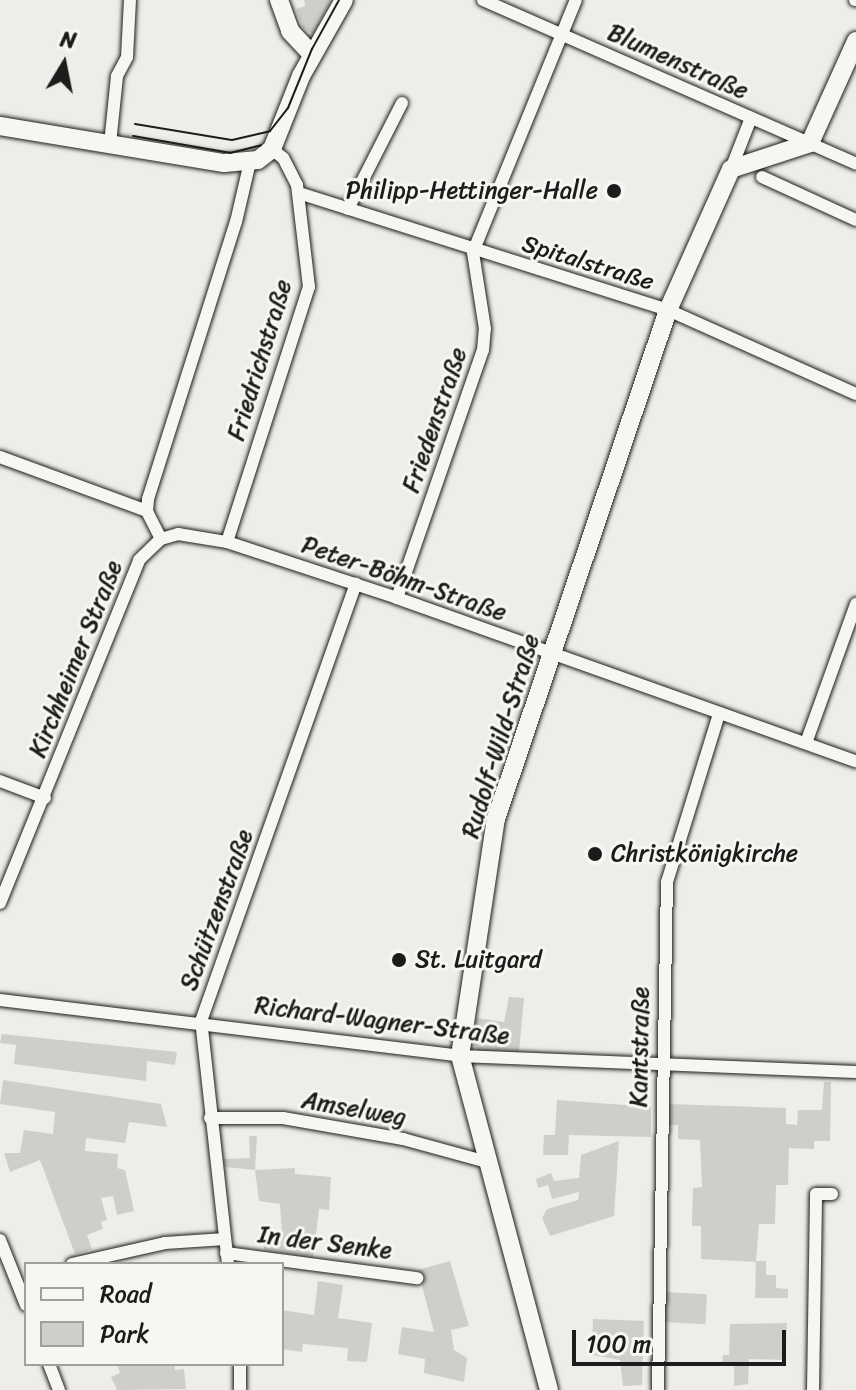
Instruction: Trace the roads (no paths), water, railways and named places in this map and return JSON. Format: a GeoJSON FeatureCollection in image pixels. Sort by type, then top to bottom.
{"type":"FeatureCollection","features":[{"type":"Feature","properties":{"kind":"street"},"geometry":{"type":"LineString","coordinates":[[110,144],[117,76],[127,57],[130,0]]}},
{"type":"Feature","properties":{"kind":"street"},"geometry":{"type":"LineString","coordinates":[[279,0],[290,31],[312,55]]}},
{"type":"Feature","properties":{"kind":"street"},"geometry":{"type":"LineString","coordinates":[[147,511],[262,156],[312,55],[344,0]]}},
{"type":"Feature","properties":{"kind":"street","name":"Blumenstraße"},"geometry":{"type":"LineString","coordinates":[[483,0],[856,164]]}},
{"type":"Feature","properties":{"kind":"street"},"geometry":{"type":"LineString","coordinates":[[473,252],[576,0]]}},
{"type":"Feature","properties":{"kind":"street"},"geometry":{"type":"LineString","coordinates":[[731,169],[810,143],[856,41]]}},
{"type":"Feature","properties":{"kind":"street"},"geometry":{"type":"LineString","coordinates":[[348,209],[402,103]]}},
{"type":"Feature","properties":{"kind":"street","name":"Rudolf-Wild-Straße"},"geometry":{"type":"LineString","coordinates":[[549,1390],[460,1056],[496,819],[668,310],[751,118]]}},
{"type":"Feature","properties":{"kind":"street"},"geometry":{"type":"LineString","coordinates":[[0,126],[224,163],[262,156]]}},
{"type":"Feature","properties":{"kind":"street","name":"Friedrichstraße"},"geometry":{"type":"LineString","coordinates":[[227,542],[309,287],[299,193],[291,169],[262,156]]}},
{"type":"Feature","properties":{"kind":"street"},"geometry":{"type":"LineString","coordinates":[[762,177],[856,220]]}},
{"type":"Feature","properties":{"kind":"street","name":"Spitalstraße"},"geometry":{"type":"LineString","coordinates":[[299,193],[473,252],[668,310],[856,394]]}},
{"type":"Feature","properties":{"kind":"street","name":"Friedenstraße"},"geometry":{"type":"LineString","coordinates":[[397,598],[483,350],[485,329],[473,252]]}},
{"type":"Feature","properties":{"kind":"street"},"geometry":{"type":"LineString","coordinates":[[0,457],[147,511],[161,539]]}},
{"type":"Feature","properties":{"kind":"street","name":"Peter-Böhm-Straße"},"geometry":{"type":"LineString","coordinates":[[161,539],[191,534],[227,542],[397,598],[856,761]]}},
{"type":"Feature","properties":{"kind":"street","name":"Kirchheimer Straße"},"geometry":{"type":"LineString","coordinates":[[0,903],[139,560],[161,539]]}},
{"type":"Feature","properties":{"kind":"street","name":"Schützenstraße"},"geometry":{"type":"LineString","coordinates":[[226,1252],[201,1021],[356,584]]}},
{"type":"Feature","properties":{"kind":"street"},"geometry":{"type":"LineString","coordinates":[[806,743],[856,604]]}},
{"type":"Feature","properties":{"kind":"street","name":"Kantstraße"},"geometry":{"type":"LineString","coordinates":[[658,1390],[661,1066],[668,870],[719,714]]}},
{"type":"Feature","properties":{"kind":"street"},"geometry":{"type":"LineString","coordinates":[[0,781],[45,798]]}},
{"type":"Feature","properties":{"kind":"street","name":"Richard-Wagner-Straße"},"geometry":{"type":"LineString","coordinates":[[0,1000],[201,1021],[460,1056],[856,1072]]}},
{"type":"Feature","properties":{"kind":"street","name":"Amselweg"},"geometry":{"type":"LineString","coordinates":[[210,1118],[283,1118],[403,1139],[487,1162]]}},
{"type":"Feature","properties":{"kind":"street"},"geometry":{"type":"LineString","coordinates":[[813,1390],[816,1194],[832,1194]]}},
{"type":"Feature","properties":{"kind":"street"},"geometry":{"type":"LineString","coordinates":[[0,1240],[23,1288]]}},
{"type":"Feature","properties":{"kind":"street","name":"In der Senke"},"geometry":{"type":"LineString","coordinates":[[81,1262],[165,1243],[417,1278]]}},
{"type":"Feature","properties":{"kind":"street"},"geometry":{"type":"LineString","coordinates":[[50,1366],[59,1390]]}},
{"type":"Feature","properties":{"kind":"street"},"geometry":{"type":"LineString","coordinates":[[240,1366],[240,1390]]}},
{"type":"Feature","properties":{"kind":"tram line"},"geometry":{"type":"LineString","coordinates":[[135,124],[232,140],[270,131],[288,108],[312,49],[339,0]]}},
{"type":"Feature","properties":{"kind":"tram line"},"geometry":{"type":"LineString","coordinates":[[133,136],[230,153],[261,145]]}},
{"type":"Feature","properties":{"kind":"place","name":"Philipp-Hettinger-Halle"},"geometry":{"type":"Point","coordinates":[614,191]}},
{"type":"Feature","properties":{"kind":"place","name":"Christkönigkirche"},"geometry":{"type":"Point","coordinates":[595,854]}},
{"type":"Feature","properties":{"kind":"place","name":"St. Luitgard"},"geometry":{"type":"Point","coordinates":[399,960]}}]}
